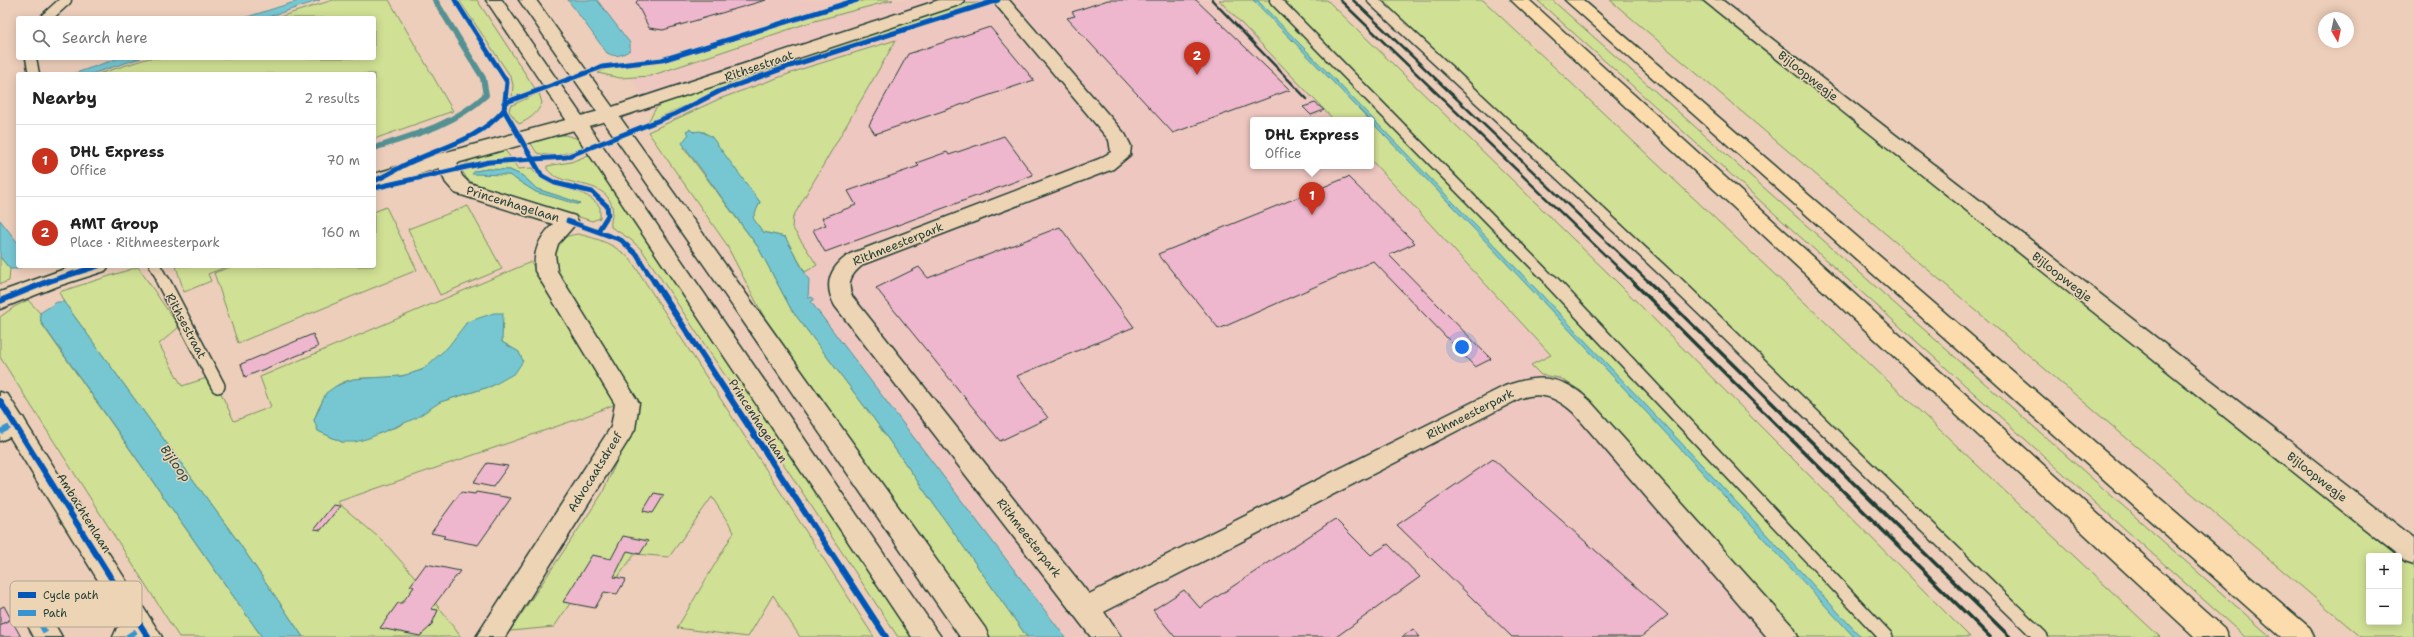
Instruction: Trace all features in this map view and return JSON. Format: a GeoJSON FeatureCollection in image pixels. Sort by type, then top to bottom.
{"type":"FeatureCollection","features":[{"type":"Feature","properties":{"kind":"highway"},"geometry":{"type":"LineString","coordinates":[[1518,0],[2214,637]]}},
{"type":"Feature","properties":{"kind":"highway"},"geometry":{"type":"LineString","coordinates":[[1573,0],[2300,637]]}},
{"type":"Feature","properties":{"kind":"street","name":"Princenhagelaan"},"geometry":{"type":"LineString","coordinates":[[494,0],[552,86],[575,117],[927,637]]}},
{"type":"Feature","properties":{"kind":"street"},"geometry":{"type":"LineString","coordinates":[[527,0],[605,108],[975,637]]}},
{"type":"Feature","properties":{"kind":"street","name":"Rithsestraat"},"geometry":{"type":"LineString","coordinates":[[605,108],[912,0]]}},
{"type":"Feature","properties":{"kind":"street","name":"Rithsestraat"},"geometry":{"type":"LineString","coordinates":[[376,179],[446,158],[506,144],[575,117],[814,45],[956,0]]}},
{"type":"Feature","properties":{"kind":"street","name":"Rithmeesterpark"},"geometry":{"type":"LineString","coordinates":[[1000,0],[1118,138],[1121,146],[1120,154],[1106,164],[857,258],[840,275],[838,288],[843,300],[1107,637]]}},
{"type":"Feature","properties":{"kind":"street","name":"Bijloopwegje"},"geometry":{"type":"LineString","coordinates":[[1711,0],[2414,553]]}},
{"type":"Feature","properties":{"kind":"street","name":"Princenhagelaan"},"geometry":{"type":"LineString","coordinates":[[446,158],[448,170],[456,183],[462,188],[568,221]]}},
{"type":"Feature","properties":{"kind":"street","name":"Advocaatsdreef"},"geometry":{"type":"LineString","coordinates":[[490,637],[623,429],[627,403],[546,271],[543,256],[545,249],[549,240],[568,221]]}},
{"type":"Feature","properties":{"kind":"street"},"geometry":{"type":"LineString","coordinates":[[0,301],[70,270],[84,268]]}},
{"type":"Feature","properties":{"kind":"street","name":"Rithmeesterpark"},"geometry":{"type":"LineString","coordinates":[[1085,609],[1513,392],[1538,385],[1558,389],[1581,406],[1784,637]]}},
{"type":"Feature","properties":{"kind":"street","name":"Ambachtenlaan"},"geometry":{"type":"LineString","coordinates":[[0,401],[8,428],[105,581]]}},
{"type":"Feature","properties":{"kind":"street"},"geometry":{"type":"LineString","coordinates":[[42,627],[48,637]]}},
{"type":"Feature","properties":{"kind":"lane"},"geometry":{"type":"LineString","coordinates":[[48,16],[66,0]]}},
{"type":"Feature","properties":{"kind":"lane"},"geometry":{"type":"LineString","coordinates":[[1275,0],[1425,151],[1733,472],[1886,637]]}},
{"type":"Feature","properties":{"kind":"lane"},"geometry":{"type":"LineString","coordinates":[[1373,0],[1651,259],[2041,637]]}},
{"type":"Feature","properties":{"kind":"lane"},"geometry":{"type":"LineString","coordinates":[[31,60],[34,72]]}},
{"type":"Feature","properties":{"kind":"lane","name":"Rithsestraat"},"geometry":{"type":"LineString","coordinates":[[156,268],[218,386]]}},
{"type":"Feature","properties":{"kind":"shaded area"},"geometry":{"type":"Polygon","coordinates":[[[597,0],[1269,0],[1876,637],[1007,637],[749,260],[627,72],[630,43],[597,0]]]}},
{"type":"Feature","properties":{"kind":"green space"},"geometry":{"type":"Polygon","coordinates":[[[333,0],[389,0],[453,111],[376,138],[376,72],[104,72],[143,60],[376,60],[376,16],[282,16],[333,0]]]}},
{"type":"Feature","properties":{"kind":"green space"},"geometry":{"type":"Polygon","coordinates":[[[459,0],[477,0],[536,90],[518,97],[512,96],[513,85],[511,77],[459,0]]]}},
{"type":"Feature","properties":{"kind":"green space"},"geometry":{"type":"Polygon","coordinates":[[[865,0],[893,0],[811,22],[650,76],[620,78],[598,73],[605,69],[662,62],[865,0]]]}},
{"type":"Feature","properties":{"kind":"green space"},"geometry":{"type":"Polygon","coordinates":[[[1219,0],[1271,0],[1405,134],[1880,637],[1800,637],[1581,391],[1560,378],[1541,375],[1531,365],[1551,355],[1374,163],[1374,117],[1331,117],[1219,0]]]}},
{"type":"Feature","properties":{"kind":"green space"},"geometry":{"type":"Polygon","coordinates":[[[1279,0],[1327,0],[1610,275],[1970,637],[1892,637],[1279,0]]]}},
{"type":"Feature","properties":{"kind":"green space"},"geometry":{"type":"Polygon","coordinates":[[[1377,0],[1483,0],[2160,637],[2047,637],[1377,0]]]}},
{"type":"Feature","properties":{"kind":"green space"},"geometry":{"type":"Polygon","coordinates":[[[1537,0],[1552,0],[2271,637],[2245,637],[1537,0]]]}},
{"type":"Feature","properties":{"kind":"green space"},"geometry":{"type":"Polygon","coordinates":[[[1610,0],[1704,0],[2401,553],[2366,553],[2366,625],[2402,625],[2402,553],[2414,563],[2414,637],[2361,637],[1610,0]]]}},
{"type":"Feature","properties":{"kind":"green space"},"geometry":{"type":"Polygon","coordinates":[[[956,4],[980,4],[735,84],[648,122],[656,108],[667,101],[956,4]]]}},
{"type":"Feature","properties":{"kind":"green space"},"geometry":{"type":"Polygon","coordinates":[[[896,40],[793,217],[792,227],[817,265],[805,272],[785,237],[763,232],[752,218],[760,202],[705,132],[686,131],[689,134],[684,148],[758,247],[791,309],[874,419],[1027,637],[989,637],[763,315],[725,242],[648,132],[719,99],[805,68],[896,40]]]}},
{"type":"Feature","properties":{"kind":"green space"},"geometry":{"type":"Polygon","coordinates":[[[539,93],[542,103],[540,107],[533,116],[519,124],[509,111],[510,106],[539,93]]]}},
{"type":"Feature","properties":{"kind":"green space"},"geometry":{"type":"Polygon","coordinates":[[[565,135],[576,138],[584,147],[567,153],[550,155],[537,153],[530,142],[548,136],[565,135]]]}},
{"type":"Feature","properties":{"kind":"green space"},"geometry":{"type":"Polygon","coordinates":[[[504,149],[511,158],[464,165],[472,159],[504,149]]]}},
{"type":"Feature","properties":{"kind":"green space"},"geometry":{"type":"Polygon","coordinates":[[[591,154],[915,637],[898,637],[642,250],[630,239],[611,227],[612,206],[607,197],[592,187],[553,175],[547,169],[547,166],[571,162],[591,154]]]}},
{"type":"Feature","properties":{"kind":"green space"},"geometry":{"type":"Polygon","coordinates":[[[513,161],[518,169],[532,168],[547,182],[583,194],[592,199],[600,207],[600,218],[592,221],[475,184],[467,179],[461,169],[513,161]],[[488,169],[475,171],[483,174],[509,175],[536,192],[577,204],[580,203],[537,189],[523,176],[510,170],[488,169]]]}},
{"type":"Feature","properties":{"kind":"green space"},"geometry":{"type":"Polygon","coordinates":[[[468,206],[502,269],[440,295],[408,229],[468,206]]]}},
{"type":"Feature","properties":{"kind":"green space"},"geometry":{"type":"Polygon","coordinates":[[[386,207],[417,270],[238,343],[214,273],[228,268],[376,268],[376,211],[386,207]]]}},
{"type":"Feature","properties":{"kind":"green space"},"geometry":{"type":"Polygon","coordinates":[[[578,234],[613,246],[631,260],[874,637],[800,637],[773,595],[748,637],[677,628],[734,532],[712,497],[669,557],[635,554],[608,590],[583,584],[554,627],[510,631],[602,494],[635,420],[550,263],[558,242],[565,237],[578,234]]]}},
{"type":"Feature","properties":{"kind":"green space"},"geometry":{"type":"Polygon","coordinates":[[[0,257],[10,269],[9,281],[0,284],[0,257]]]}},
{"type":"Feature","properties":{"kind":"green space"},"geometry":{"type":"Polygon","coordinates":[[[531,262],[618,403],[581,418],[337,502],[384,542],[421,584],[461,637],[303,637],[237,540],[64,302],[59,292],[139,268],[179,327],[159,344],[182,386],[213,376],[234,421],[271,407],[260,377],[531,262]],[[467,322],[447,349],[434,362],[421,370],[404,375],[358,378],[345,381],[334,388],[323,400],[314,420],[318,431],[342,442],[397,427],[440,402],[492,386],[519,352],[502,342],[501,332],[504,324],[467,322]]]}},
{"type":"Feature","properties":{"kind":"green space"},"geometry":{"type":"Polygon","coordinates":[[[177,268],[223,268],[208,274],[211,281],[184,292],[177,268]]]}},
{"type":"Feature","properties":{"kind":"green space"},"geometry":{"type":"Polygon","coordinates":[[[28,300],[40,313],[41,323],[262,637],[179,637],[0,357],[0,317],[14,307],[28,300]]]}},
{"type":"Feature","properties":{"kind":"water"},"geometry":{"type":"Polygon","coordinates":[[[301,0],[320,0],[271,16],[250,16],[301,0]]]}},
{"type":"Feature","properties":{"kind":"water"},"geometry":{"type":"Polygon","coordinates":[[[568,0],[597,0],[630,43],[630,50],[619,55],[607,53],[568,0]]]}},
{"type":"Feature","properties":{"kind":"water"},"geometry":{"type":"Polygon","coordinates":[[[1253,0],[1257,0],[1371,117],[1367,117],[1253,0]]]}},
{"type":"Feature","properties":{"kind":"water"},"geometry":{"type":"Polygon","coordinates":[[[113,60],[135,60],[97,72],[79,72],[113,60]]]}},
{"type":"Feature","properties":{"kind":"water"},"geometry":{"type":"Polygon","coordinates":[[[1374,120],[1637,396],[1861,637],[1854,637],[1706,476],[1374,125],[1374,120]]]}},
{"type":"Feature","properties":{"kind":"water"},"geometry":{"type":"Polygon","coordinates":[[[690,129],[693,132],[700,131],[711,136],[760,202],[753,218],[763,232],[785,237],[809,280],[808,298],[812,297],[814,300],[811,302],[1065,637],[1027,637],[874,419],[791,309],[758,247],[682,143],[689,134],[686,131],[690,129]]]}},
{"type":"Feature","properties":{"kind":"water"},"geometry":{"type":"Polygon","coordinates":[[[488,169],[510,170],[523,176],[537,189],[580,203],[577,204],[536,192],[509,175],[472,174],[475,171],[488,169]]]}},
{"type":"Feature","properties":{"kind":"water"},"geometry":{"type":"Polygon","coordinates":[[[0,220],[16,240],[16,268],[19,268],[10,269],[0,257],[0,220]]]}},
{"type":"Feature","properties":{"kind":"water","name":"Bijloop"},"geometry":{"type":"Polygon","coordinates":[[[57,302],[64,302],[237,540],[303,637],[262,637],[41,322],[40,313],[57,302]]]}},
{"type":"Feature","properties":{"kind":"water"},"geometry":{"type":"Polygon","coordinates":[[[494,313],[503,313],[502,342],[519,352],[523,361],[515,373],[492,386],[440,402],[416,418],[369,438],[355,442],[342,442],[318,431],[314,420],[326,393],[336,386],[353,379],[402,376],[422,370],[448,347],[467,322],[494,313]]]}},
{"type":"Feature","properties":{"kind":"building"},"geometry":{"type":"Polygon","coordinates":[[[638,0],[766,0],[663,30],[649,28],[636,2],[638,0]]]}},
{"type":"Feature","properties":{"kind":"building"},"geometry":{"type":"Polygon","coordinates":[[[1108,0],[1196,0],[1290,90],[1173,133],[1067,18],[1075,16],[1072,12],[1108,0]]]}},
{"type":"Feature","properties":{"kind":"building"},"geometry":{"type":"Polygon","coordinates":[[[990,27],[1034,80],[875,134],[869,125],[908,54],[990,27]]]}},
{"type":"Feature","properties":{"kind":"building"},"geometry":{"type":"Polygon","coordinates":[[[1315,103],[1324,110],[1311,115],[1303,107],[1315,103]]]}},
{"type":"Feature","properties":{"kind":"building"},"geometry":{"type":"Polygon","coordinates":[[[1004,136],[1033,175],[825,252],[813,230],[826,225],[822,218],[856,205],[848,191],[919,166],[916,163],[947,152],[949,155],[1004,136]]]}},
{"type":"Feature","properties":{"kind":"building"},"geometry":{"type":"Polygon","coordinates":[[[1348,177],[1415,243],[1389,255],[1491,359],[1475,367],[1373,261],[1219,329],[1158,254],[1348,177]]]}},
{"type":"Feature","properties":{"kind":"building"},"geometry":{"type":"Polygon","coordinates":[[[1060,227],[1134,327],[1017,376],[1048,418],[1000,441],[876,288],[919,267],[928,278],[1060,227]]]}},
{"type":"Feature","properties":{"kind":"building"},"geometry":{"type":"Polygon","coordinates":[[[313,334],[318,347],[245,377],[241,364],[313,334]]]}},
{"type":"Feature","properties":{"kind":"building"},"geometry":{"type":"Polygon","coordinates":[[[1493,459],[1668,615],[1641,637],[1512,637],[1397,525],[1493,459]]]}},
{"type":"Feature","properties":{"kind":"building"},"geometry":{"type":"Polygon","coordinates":[[[487,463],[508,466],[493,487],[473,483],[487,463]]]}},
{"type":"Feature","properties":{"kind":"building"},"geometry":{"type":"Polygon","coordinates":[[[461,492],[475,494],[476,492],[511,498],[478,545],[443,538],[445,536],[431,533],[461,492]]]}},
{"type":"Feature","properties":{"kind":"building"},"geometry":{"type":"Polygon","coordinates":[[[654,493],[664,495],[653,513],[643,511],[654,493]]]}},
{"type":"Feature","properties":{"kind":"building"},"geometry":{"type":"Polygon","coordinates":[[[333,505],[340,506],[321,530],[314,529],[333,505]]]}},
{"type":"Feature","properties":{"kind":"building"},"geometry":{"type":"Polygon","coordinates":[[[1335,519],[1371,555],[1388,544],[1420,577],[1336,637],[1175,637],[1153,610],[1184,590],[1200,608],[1335,519]]]}},
{"type":"Feature","properties":{"kind":"building"},"geometry":{"type":"Polygon","coordinates":[[[623,536],[648,541],[640,554],[627,551],[614,577],[626,579],[617,594],[604,592],[595,608],[563,602],[592,555],[611,559],[623,536]]]}},
{"type":"Feature","properties":{"kind":"building"},"geometry":{"type":"Polygon","coordinates":[[[426,564],[460,571],[431,609],[438,610],[431,626],[420,636],[380,628],[398,603],[402,603],[414,587],[410,586],[426,564]]]}},
{"type":"Feature","properties":{"kind":"building"},"geometry":{"type":"Polygon","coordinates":[[[4,606],[10,620],[0,625],[0,608],[4,606]]]}},
{"type":"Feature","properties":{"kind":"building"},"geometry":{"type":"Polygon","coordinates":[[[10,620],[10,627],[15,627],[21,637],[0,637],[0,625],[10,620]]]}},
{"type":"Feature","properties":{"kind":"building"},"geometry":{"type":"Polygon","coordinates":[[[1413,629],[1420,637],[1402,637],[1413,629]]]}},
{"type":"Feature","properties":{"kind":"waterway"},"geometry":{"type":"LineString","coordinates":[[376,147],[447,122],[461,114],[486,95],[483,78],[435,0]]}},
{"type":"Feature","properties":{"kind":"railway"},"geometry":{"type":"LineString","coordinates":[[1212,0],[1307,99]]}},
{"type":"Feature","properties":{"kind":"railway"},"geometry":{"type":"LineString","coordinates":[[1340,0],[1633,282]]}},
{"type":"Feature","properties":{"kind":"railway"},"geometry":{"type":"LineString","coordinates":[[1353,0],[1649,282]]}},
{"type":"Feature","properties":{"kind":"railway"},"geometry":{"type":"LineString","coordinates":[[1632,281],[1990,637]]}},
{"type":"Feature","properties":{"kind":"railway"},"geometry":{"type":"LineString","coordinates":[[1648,281],[2010,637]]}},
{"type":"Feature","properties":{"kind":"marked path"},"geometry":{"type":"LineString","coordinates":[[0,432],[15,424]]}},
{"type":"Feature","properties":{"kind":"marked path"},"geometry":{"type":"LineString","coordinates":[[42,627],[48,637]]}},
{"type":"Feature","properties":{"kind":"marked path"},"geometry":{"type":"LineString","coordinates":[[127,637],[141,628]]}},
{"type":"Feature","properties":{"kind":"cycle path"},"geometry":{"type":"LineString","coordinates":[[455,0],[507,82],[504,110],[542,176],[555,183],[592,192],[607,206],[608,215],[598,231]]}},
{"type":"Feature","properties":{"kind":"cycle path"},"geometry":{"type":"LineString","coordinates":[[504,103],[602,67],[662,60],[857,0]]}},
{"type":"Feature","properties":{"kind":"cycle path"},"geometry":{"type":"LineString","coordinates":[[376,188],[489,162],[566,157],[675,114],[720,91],[790,66],[998,0]]}},
{"type":"Feature","properties":{"kind":"cycle path"},"geometry":{"type":"LineString","coordinates":[[376,180],[423,156],[473,136],[495,121],[504,110]]}},
{"type":"Feature","properties":{"kind":"cycle path"},"geometry":{"type":"LineString","coordinates":[[568,221],[621,240],[636,254],[886,637]]}},
{"type":"Feature","properties":{"kind":"cycle path"},"geometry":{"type":"LineString","coordinates":[[0,301],[50,281],[92,268]]}},
{"type":"Feature","properties":{"kind":"cycle path"},"geometry":{"type":"LineString","coordinates":[[0,401],[113,581]]}},
{"type":"Feature","properties":{"kind":"cycle path"},"geometry":{"type":"LineString","coordinates":[[142,627],[148,637]]}},
{"type":"Feature","properties":{"kind":"place","name":"AMT Group"},"geometry":{"type":"Point","coordinates":[1197,75]}},
{"type":"Feature","properties":{"kind":"place","name":"DHL Express"},"geometry":{"type":"Point","coordinates":[1312,215]}}]}
